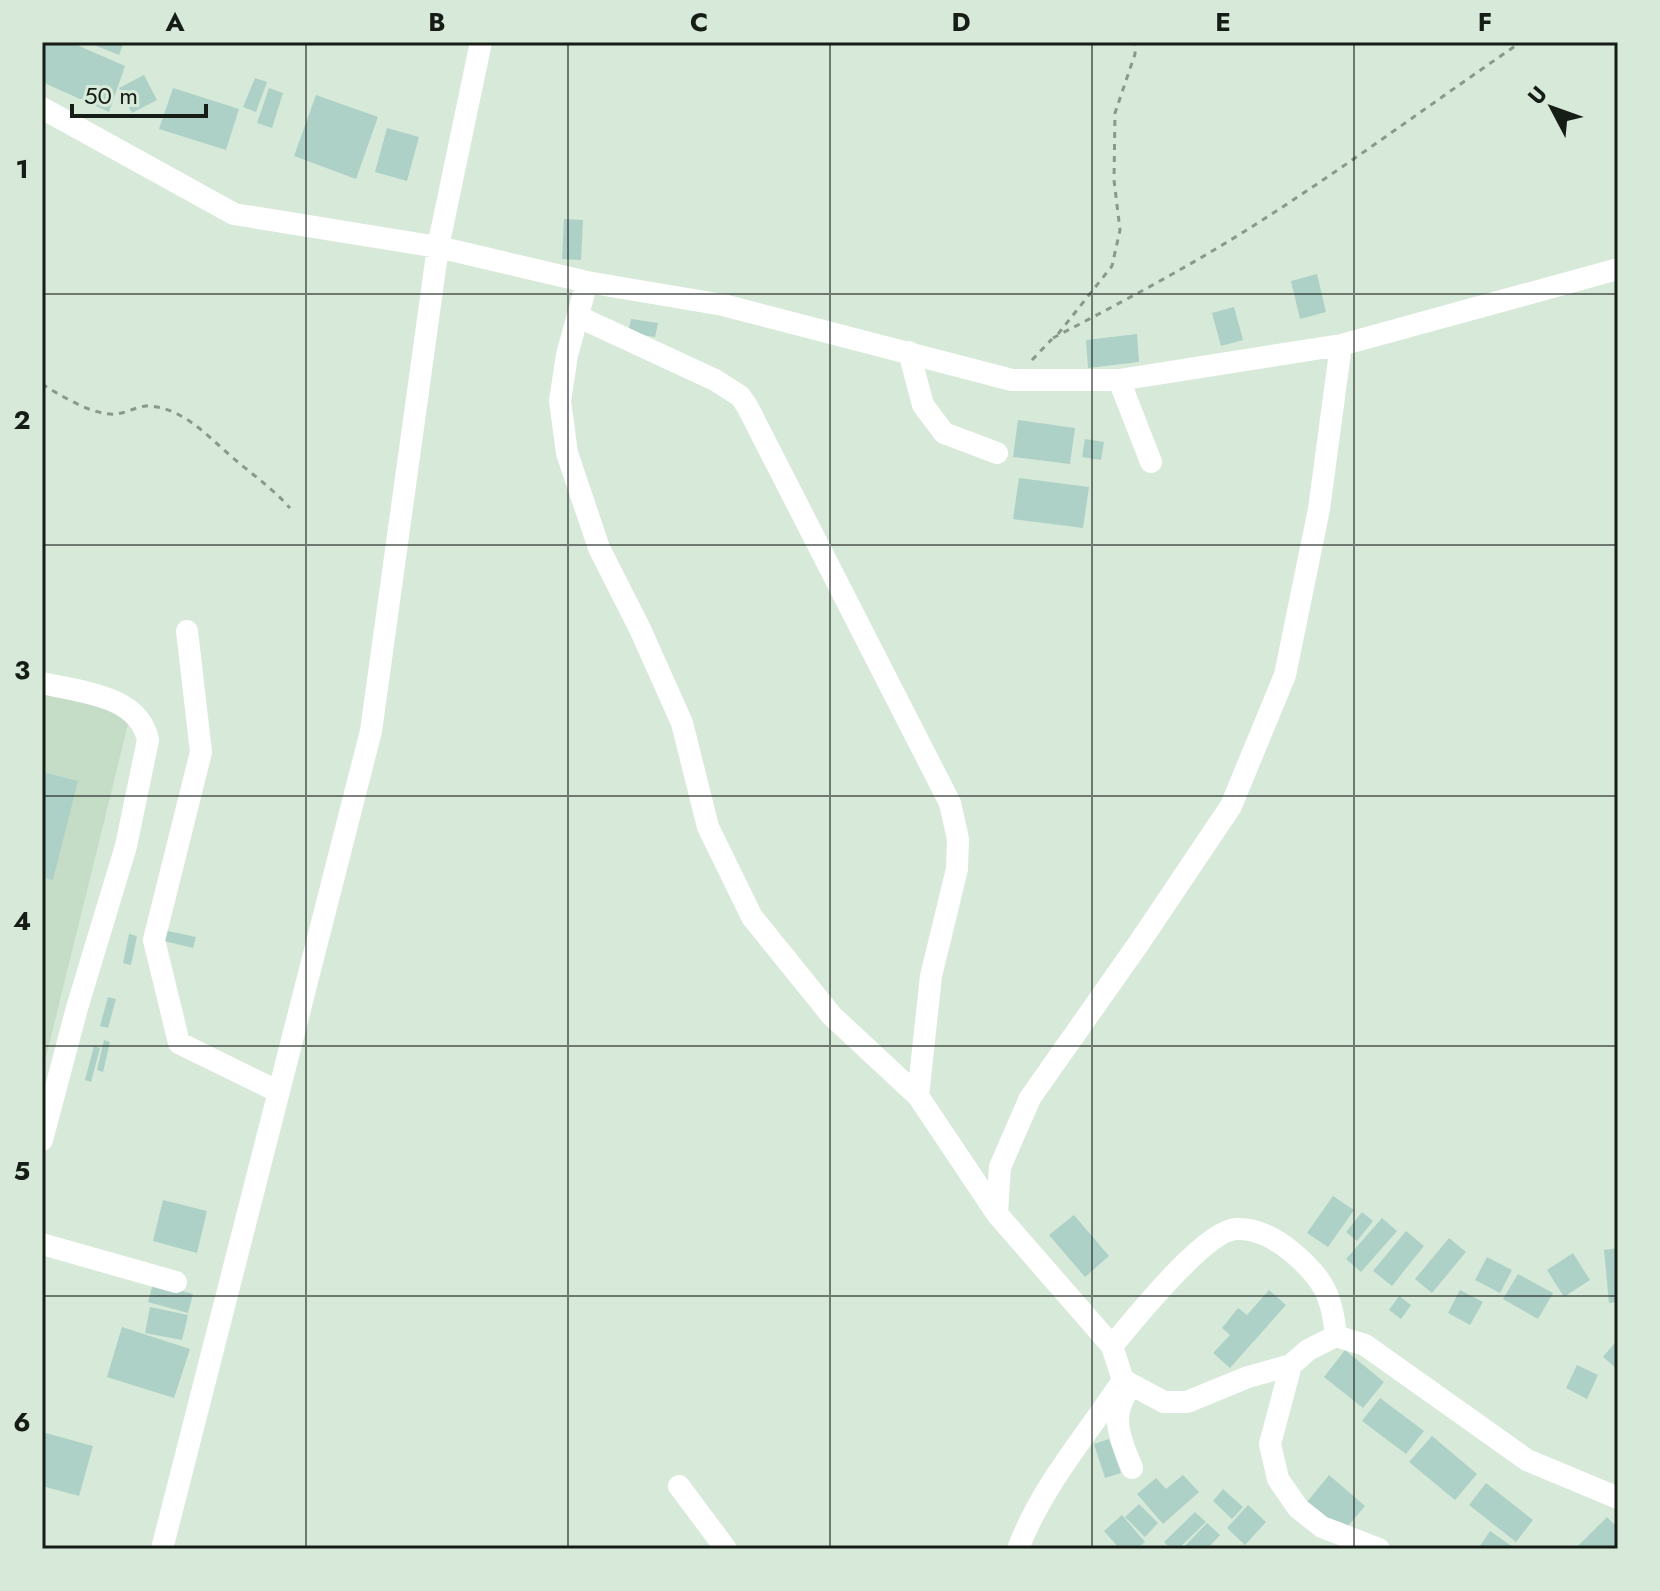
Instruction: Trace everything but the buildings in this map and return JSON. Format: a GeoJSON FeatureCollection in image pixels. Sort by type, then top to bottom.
{"type":"FeatureCollection","features":[{"type":"Feature","properties":{"kind":"street"},"geometry":{"type":"LineString","coordinates":[[162,1549],[371,731],[438,247],[481,42]]}},
{"type":"Feature","properties":{"kind":"street"},"geometry":{"type":"LineString","coordinates":[[42,108],[234,214],[438,247],[587,282],[723,305],[1012,380],[1119,380],[1341,345],[1618,269]]}},
{"type":"Feature","properties":{"kind":"street"},"geometry":{"type":"LineString","coordinates":[[587,282],[567,355],[560,401],[567,453],[599,548],[682,723],[708,827],[752,917],[832,1016],[918,1096],[997,1214],[1112,1346],[1128,1382],[1164,1402],[1187,1402],[1248,1377],[1291,1365],[1308,1350],[1336,1336],[1365,1345],[1527,1460],[1618,1498]]}},
{"type":"Feature","properties":{"kind":"street"},"geometry":{"type":"LineString","coordinates":[[579,317],[715,380],[740,396],[950,803],[958,839],[957,869],[931,976],[918,1096]]}},
{"type":"Feature","properties":{"kind":"street"},"geometry":{"type":"LineString","coordinates":[[997,1214],[1000,1167],[1030,1098],[1231,806],[1285,675],[1319,509],[1341,345]]}},
{"type":"Feature","properties":{"kind":"street"},"geometry":{"type":"LineString","coordinates":[[909,352],[923,405],[944,433],[997,453]]}},
{"type":"Feature","properties":{"kind":"street"},"geometry":{"type":"LineString","coordinates":[[1119,380],[1151,462]]}},
{"type":"Feature","properties":{"kind":"street"},"geometry":{"type":"LineString","coordinates":[[187,631],[201,752],[154,940],[179,1043],[279,1092]]}},
{"type":"Feature","properties":{"kind":"street"},"geometry":{"type":"LineString","coordinates":[[42,683],[117,702],[129,708],[146,728],[148,740],[126,846],[77,1008],[42,1140]]}},
{"type":"Feature","properties":{"kind":"street"},"geometry":{"type":"LineString","coordinates":[[1112,1346],[1200,1249],[1217,1236],[1234,1229],[1255,1231],[1282,1243],[1303,1261],[1321,1282],[1333,1305],[1336,1336]]}},
{"type":"Feature","properties":{"kind":"street"},"geometry":{"type":"LineString","coordinates":[[42,1244],[176,1282]]}},
{"type":"Feature","properties":{"kind":"street"},"geometry":{"type":"LineString","coordinates":[[1291,1365],[1270,1444],[1278,1479],[1298,1508],[1322,1527],[1379,1549]]}},
{"type":"Feature","properties":{"kind":"street"},"geometry":{"type":"LineString","coordinates":[[1128,1382],[1116,1428],[1132,1468]]}},
{"type":"Feature","properties":{"kind":"street"},"geometry":{"type":"LineString","coordinates":[[1018,1549],[1028,1523],[1055,1478],[1128,1382]]}},
{"type":"Feature","properties":{"kind":"street"},"geometry":{"type":"LineString","coordinates":[[679,1486],[726,1549]]}},
{"type":"Feature","properties":{"kind":"path"},"geometry":{"type":"LineString","coordinates":[[1012,380],[1053,338],[1112,266],[1120,230],[1114,180],[1115,113],[1135,54],[1135,42]]}},
{"type":"Feature","properties":{"kind":"path"},"geometry":{"type":"LineString","coordinates":[[1053,338],[1139,293],[1244,231],[1394,132],[1521,42]]}},
{"type":"Feature","properties":{"kind":"path"},"geometry":{"type":"LineString","coordinates":[[42,384],[72,402],[113,415],[146,406],[178,415],[270,486],[290,508]]}},
{"type":"Feature","properties":{"kind":"shaded area"},"geometry":{"type":"Polygon","coordinates":[[[42,690],[131,712],[42,1073],[42,690]]]}}]}
